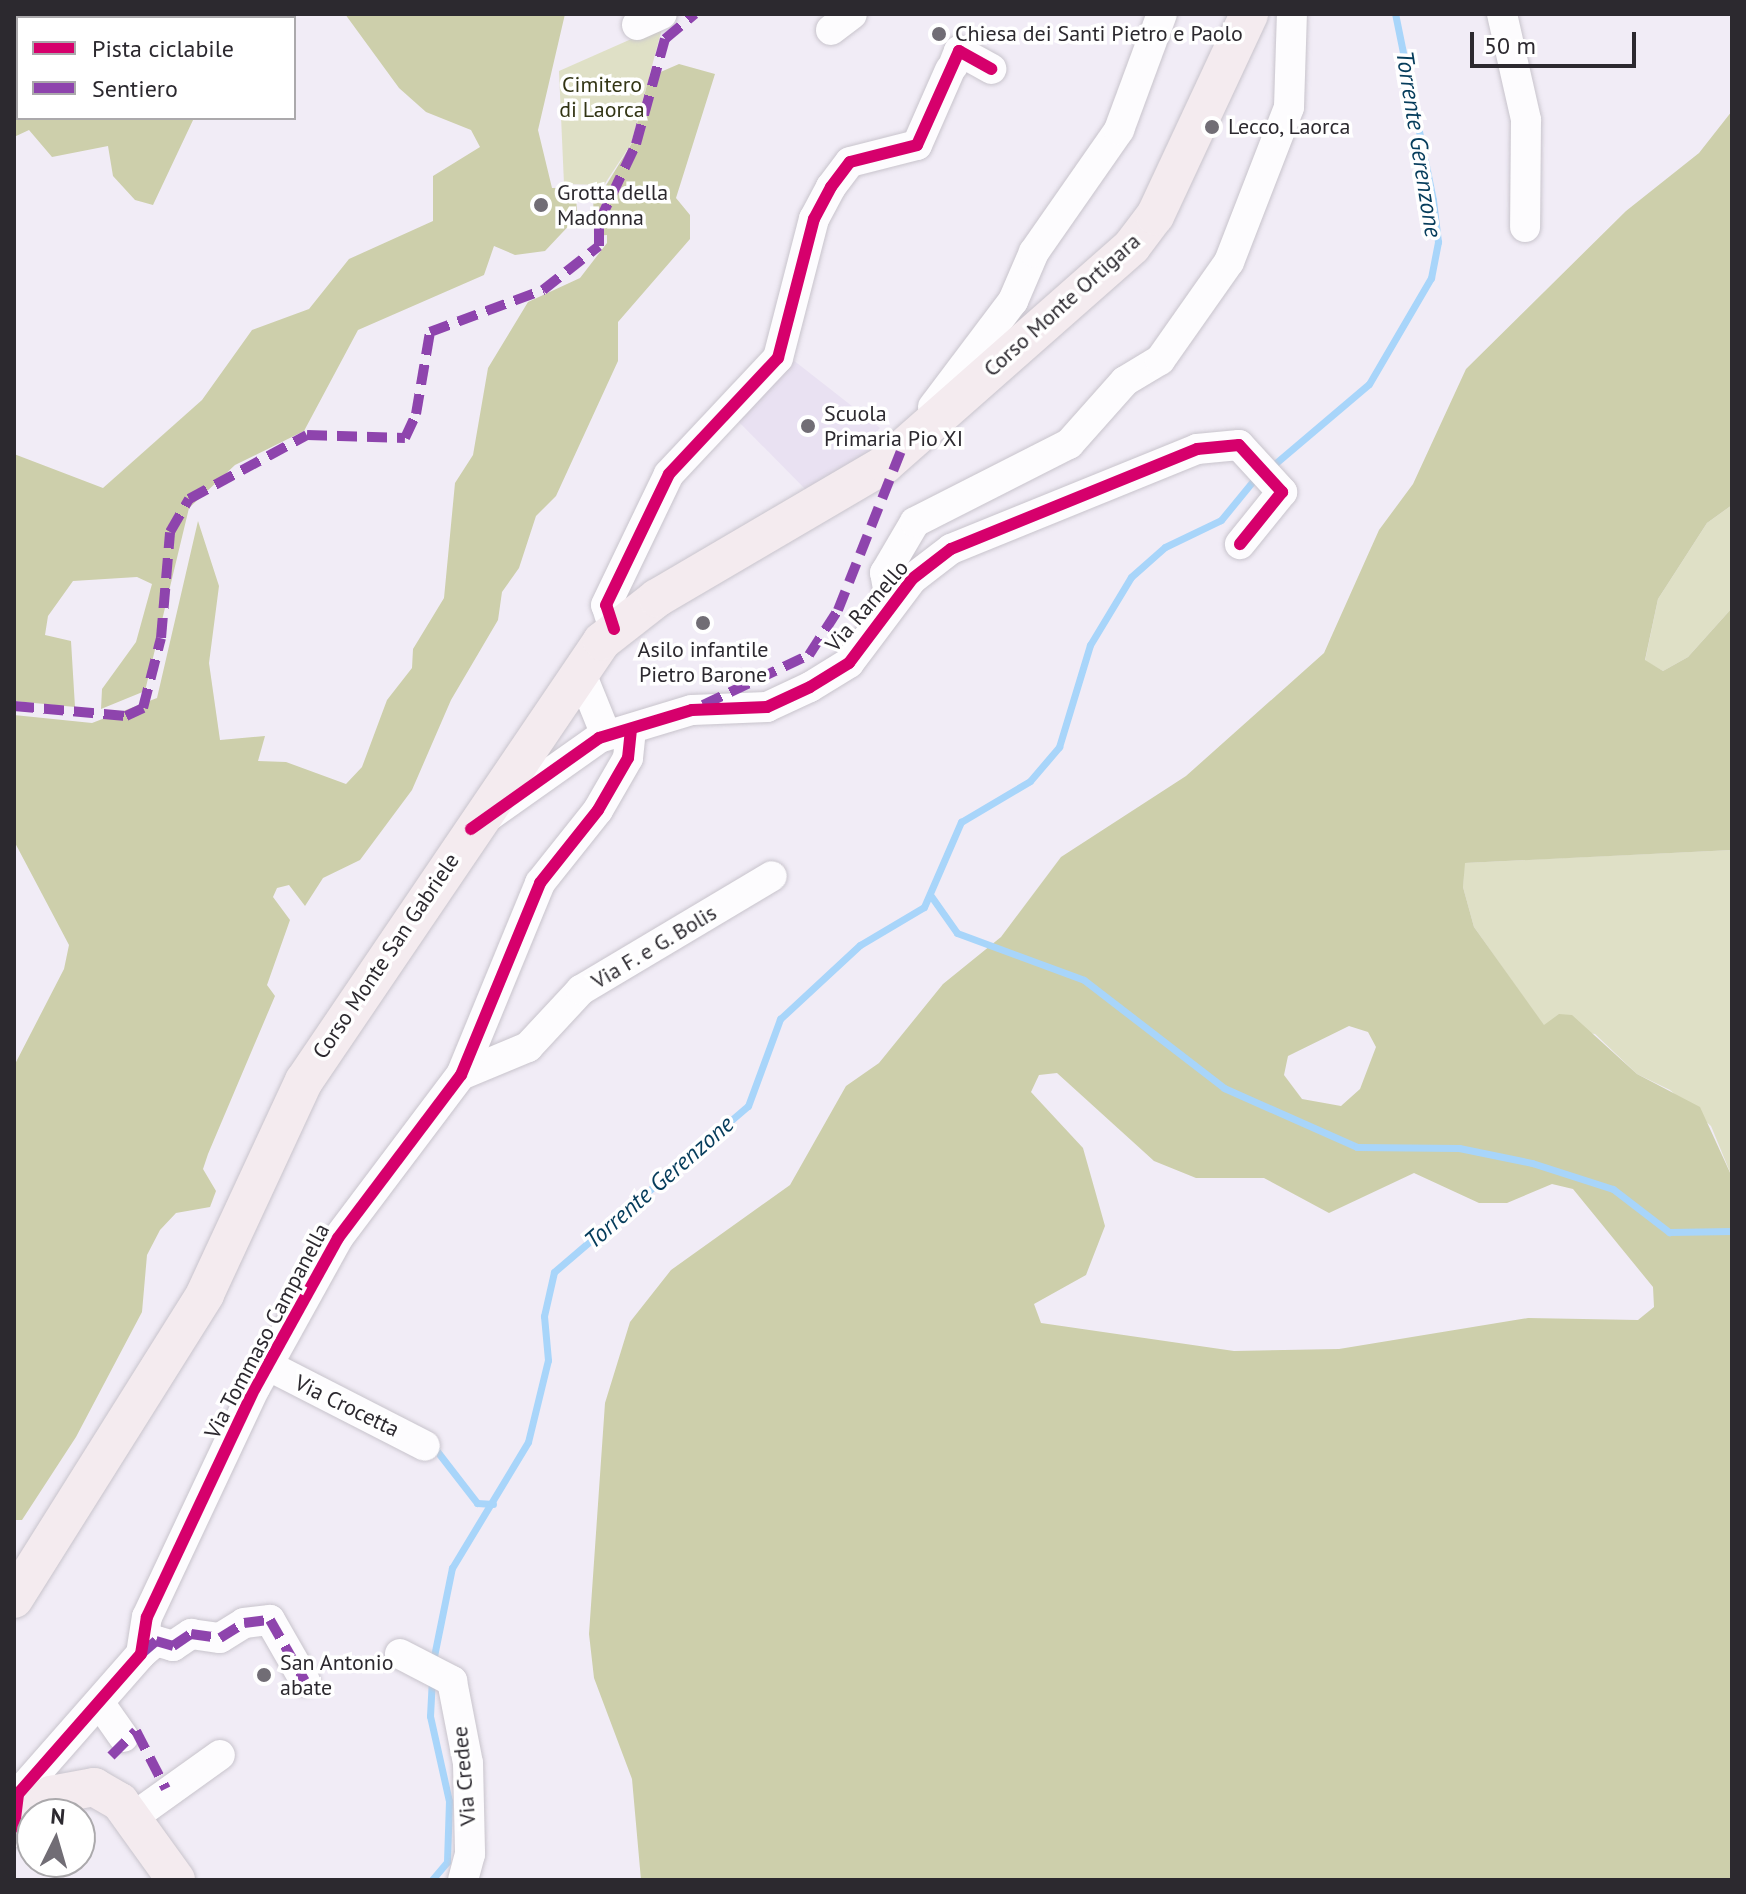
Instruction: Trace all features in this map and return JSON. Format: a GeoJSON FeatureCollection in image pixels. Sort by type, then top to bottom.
{"type":"FeatureCollection","features":[{"type":"Feature","properties":{"kind":"main road","name":"Corso Monte Ortigara"},"geometry":{"type":"LineString","coordinates":[[908,446],[1142,235],[1249,14]]}},
{"type":"Feature","properties":{"kind":"main road","name":"Corso Monte San Gabriele"},"geometry":{"type":"LineString","coordinates":[[14,1599],[212,1282],[297,1092],[580,671],[614,629],[908,446]]}},
{"type":"Feature","properties":{"kind":"main road"},"geometry":{"type":"LineString","coordinates":[[14,1827],[51,1795],[79,1786],[109,1792],[132,1818],[176,1880]]}},
{"type":"Feature","properties":{"kind":"street"},"geometry":{"type":"LineString","coordinates":[[641,14],[637,25],[662,14]]}},
{"type":"Feature","properties":{"kind":"street"},"geometry":{"type":"LineString","coordinates":[[908,446],[1013,301],[1034,252],[1119,130],[1162,14]]}},
{"type":"Feature","properties":{"kind":"street","name":"Via Ramello"},"geometry":{"type":"LineString","coordinates":[[891,606],[885,573],[915,522],[1069,444],[1125,381],[1160,360],[1229,262],[1289,107],[1292,14]]}},
{"type":"Feature","properties":{"kind":"street"},"geometry":{"type":"LineString","coordinates":[[1502,14],[1526,120],[1525,227]]}},
{"type":"Feature","properties":{"kind":"street"},"geometry":{"type":"LineString","coordinates":[[614,629],[606,605],[669,474],[778,358],[814,219],[831,187],[850,162],[917,145],[954,63],[991,69]]}},
{"type":"Feature","properties":{"kind":"street"},"geometry":{"type":"LineString","coordinates":[[1185,441],[1223,436],[1256,461],[1282,492],[1240,544]]}},
{"type":"Feature","properties":{"kind":"street","name":"Via Ramello"},"geometry":{"type":"LineString","coordinates":[[471,829],[618,732],[692,710],[767,707],[810,687],[849,663],[912,579],[989,527],[1067,507],[1197,449],[1256,461]]}},
{"type":"Feature","properties":{"kind":"street"},"geometry":{"type":"LineString","coordinates":[[580,671],[618,732]]}},
{"type":"Feature","properties":{"kind":"street","name":"Via Tommaso Campanella"},"geometry":{"type":"LineString","coordinates":[[14,1827],[18,1794],[74,1725],[101,1705],[141,1654],[147,1617],[269,1366],[338,1238],[461,1075],[540,883],[598,810],[628,758],[618,732]]}},
{"type":"Feature","properties":{"kind":"street","name":"Via F. e G. Bolis"},"geometry":{"type":"LineString","coordinates":[[461,1075],[528,1047],[581,990],[772,876]]}},
{"type":"Feature","properties":{"kind":"street","name":"Via Crocetta"},"geometry":{"type":"LineString","coordinates":[[269,1366],[425,1446]]}},
{"type":"Feature","properties":{"kind":"street"},"geometry":{"type":"LineString","coordinates":[[141,1654],[156,1641],[173,1646],[191,1634],[220,1638],[244,1623],[270,1620],[305,1681]]}},
{"type":"Feature","properties":{"kind":"street","name":"Via Credee"},"geometry":{"type":"LineString","coordinates":[[408,1658],[452,1681],[468,1763],[470,1854],[463,1880]]}},
{"type":"Feature","properties":{"kind":"street"},"geometry":{"type":"LineString","coordinates":[[101,1705],[123,1737]]}},
{"type":"Feature","properties":{"kind":"street"},"geometry":{"type":"LineString","coordinates":[[132,1818],[220,1755]]}},
{"type":"Feature","properties":{"kind":"shaded area","name":"Scuola Primaria Pio XI"},"geometry":{"type":"Polygon","coordinates":[[[788,356],[880,428],[868,441],[876,456],[809,493],[734,417],[788,356]]]}},
{"type":"Feature","properties":{"kind":"green space"},"geometry":{"type":"Polygon","coordinates":[[[14,14],[110,16],[16,16],[16,120],[193,120],[153,205],[135,200],[113,176],[108,146],[52,157],[29,130],[14,137],[14,14]]]}},
{"type":"Feature","properties":{"kind":"green space"},"geometry":{"type":"Polygon","coordinates":[[[345,14],[565,14],[538,130],[552,188],[605,187],[632,143],[649,77],[679,64],[715,74],[676,198],[690,215],[690,239],[618,322],[618,361],[556,496],[536,516],[519,568],[502,592],[498,620],[451,700],[412,790],[360,860],[323,878],[305,906],[289,885],[277,888],[273,897],[290,920],[267,985],[275,996],[203,1169],[216,1191],[210,1207],[176,1213],[160,1230],[147,1255],[142,1312],[76,1437],[22,1520],[14,1520],[14,1066],[64,969],[69,945],[14,841],[14,715],[92,723],[157,698],[198,521],[219,586],[209,663],[220,740],[265,736],[258,761],[286,762],[346,784],[362,767],[387,700],[412,668],[413,649],[444,598],[455,483],[473,455],[488,368],[528,302],[580,278],[607,243],[607,235],[594,236],[593,189],[576,189],[577,217],[545,251],[515,255],[494,246],[484,275],[358,330],[304,431],[235,465],[189,508],[145,691],[101,709],[102,689],[136,642],[152,584],[137,577],[73,581],[48,616],[45,635],[71,641],[75,707],[14,701],[14,454],[103,488],[202,400],[252,330],[309,309],[349,259],[433,221],[433,176],[480,147],[471,130],[426,112],[399,88],[345,14]]]}},
{"type":"Feature","properties":{"kind":"green space","name":"Cimitero di Laorca"},"geometry":{"type":"Polygon","coordinates":[[[663,25],[631,144],[604,185],[564,184],[559,71],[663,25]]]}},
{"type":"Feature","properties":{"kind":"green space"},"geometry":{"type":"Polygon","coordinates":[[[1732,111],[1732,505],[1707,523],[1658,599],[1645,660],[1663,671],[1688,657],[1732,608],[1732,850],[1465,863],[1463,887],[1474,927],[1544,1025],[1559,1014],[1572,1015],[1637,1074],[1700,1107],[1732,1177],[1732,1880],[641,1880],[632,1779],[594,1678],[589,1634],[605,1403],[630,1322],[671,1270],[790,1185],[846,1086],[879,1063],[943,984],[1001,937],[1061,857],[1186,776],[1324,653],[1379,530],[1413,484],[1466,369],[1626,211],[1699,153],[1732,111]],[[1349,1026],[1288,1056],[1284,1075],[1302,1099],[1341,1106],[1360,1089],[1376,1047],[1368,1032],[1349,1026]],[[1057,1073],[1039,1075],[1031,1092],[1083,1148],[1105,1226],[1086,1275],[1034,1304],[1041,1323],[1234,1351],[1339,1349],[1528,1318],[1638,1320],[1654,1307],[1653,1287],[1573,1189],[1552,1184],[1507,1203],[1479,1203],[1414,1173],[1329,1213],[1264,1178],[1196,1178],[1154,1161],[1057,1073]]]}},
{"type":"Feature","properties":{"kind":"green space"},"geometry":{"type":"Polygon","coordinates":[[[1732,505],[1732,608],[1688,657],[1663,671],[1645,661],[1658,599],[1707,523],[1732,505]]]}},
{"type":"Feature","properties":{"kind":"green space"},"geometry":{"type":"Polygon","coordinates":[[[1732,850],[1732,1177],[1711,1126],[1670,1090],[1637,1074],[1595,1034],[1544,1026],[1474,927],[1463,887],[1464,863],[1732,850]]]}},
{"type":"Feature","properties":{"kind":"waterway","name":"Torrente Gerenzone"},"geometry":{"type":"LineString","coordinates":[[1271,467],[1369,384],[1431,278],[1438,242],[1433,200],[1395,14]]}},
{"type":"Feature","properties":{"kind":"waterway","name":"Torrente Gerenzone"},"geometry":{"type":"LineString","coordinates":[[433,1661],[452,1568],[528,1442],[548,1360],[544,1316],[554,1272],[748,1106],[780,1019],[860,945],[924,907],[961,822],[1030,781],[1059,747],[1090,645],[1131,577],[1165,547],[1221,520],[1257,476]]}},
{"type":"Feature","properties":{"kind":"waterway"},"geometry":{"type":"LineString","coordinates":[[931,896],[957,933],[1084,980],[1224,1088],[1357,1147],[1459,1148],[1532,1163],[1613,1189],[1669,1232],[1732,1231]]}},
{"type":"Feature","properties":{"kind":"waterway"},"geometry":{"type":"LineString","coordinates":[[433,1446],[477,1503],[493,1504]]}},
{"type":"Feature","properties":{"kind":"waterway","name":"Torrente Gerenzone"},"geometry":{"type":"LineString","coordinates":[[432,1678],[430,1716],[449,1801],[447,1862],[432,1880]]}},
{"type":"Feature","properties":{"kind":"marked path"},"geometry":{"type":"LineString","coordinates":[[14,706],[126,716],[143,708],[161,638],[170,532],[189,499],[307,435],[405,438],[416,414],[430,332],[543,290],[599,246],[599,222],[636,144],[665,39],[695,14]]}},
{"type":"Feature","properties":{"kind":"marked path"},"geometry":{"type":"LineString","coordinates":[[703,705],[809,655],[838,610],[901,451]]}},
{"type":"Feature","properties":{"kind":"marked path"},"geometry":{"type":"LineString","coordinates":[[141,1654],[156,1641],[173,1646],[191,1634],[220,1638],[244,1623],[270,1620],[305,1681]]}},
{"type":"Feature","properties":{"kind":"marked path"},"geometry":{"type":"LineString","coordinates":[[111,1756],[136,1731],[166,1789]]}},
{"type":"Feature","properties":{"kind":"cycle path"},"geometry":{"type":"LineString","coordinates":[[614,629],[606,605],[669,474],[778,358],[814,219],[831,187],[850,162],[917,145],[959,51],[991,69]]}},
{"type":"Feature","properties":{"kind":"cycle path"},"geometry":{"type":"LineString","coordinates":[[471,829],[599,738],[692,710],[767,707],[810,687],[849,663],[912,579],[951,549],[1197,449],[1239,445],[1282,492],[1240,544]]}},
{"type":"Feature","properties":{"kind":"cycle path"},"geometry":{"type":"LineString","coordinates":[[14,1827],[18,1794],[141,1654],[147,1617],[255,1388],[338,1238],[461,1075],[540,883],[598,810],[628,758],[631,729]]}},
{"type":"Feature","properties":{"kind":"place","name":"Chiesa dei Santi Pietro e Paolo"},"geometry":{"type":"Point","coordinates":[939,34]}},
{"type":"Feature","properties":{"kind":"place","name":"Lecco, Laorca"},"geometry":{"type":"Point","coordinates":[1212,127]}},
{"type":"Feature","properties":{"kind":"place","name":"Grotta della Madonna"},"geometry":{"type":"Point","coordinates":[541,205]}},
{"type":"Feature","properties":{"kind":"place","name":"Scuola Primaria Pio XI"},"geometry":{"type":"Point","coordinates":[808,426]}},
{"type":"Feature","properties":{"kind":"place","name":"Asilo infantile Pietro Barone"},"geometry":{"type":"Point","coordinates":[703,623]}},
{"type":"Feature","properties":{"kind":"place","name":"San Antonio abate"},"geometry":{"type":"Point","coordinates":[264,1675]}}]}
